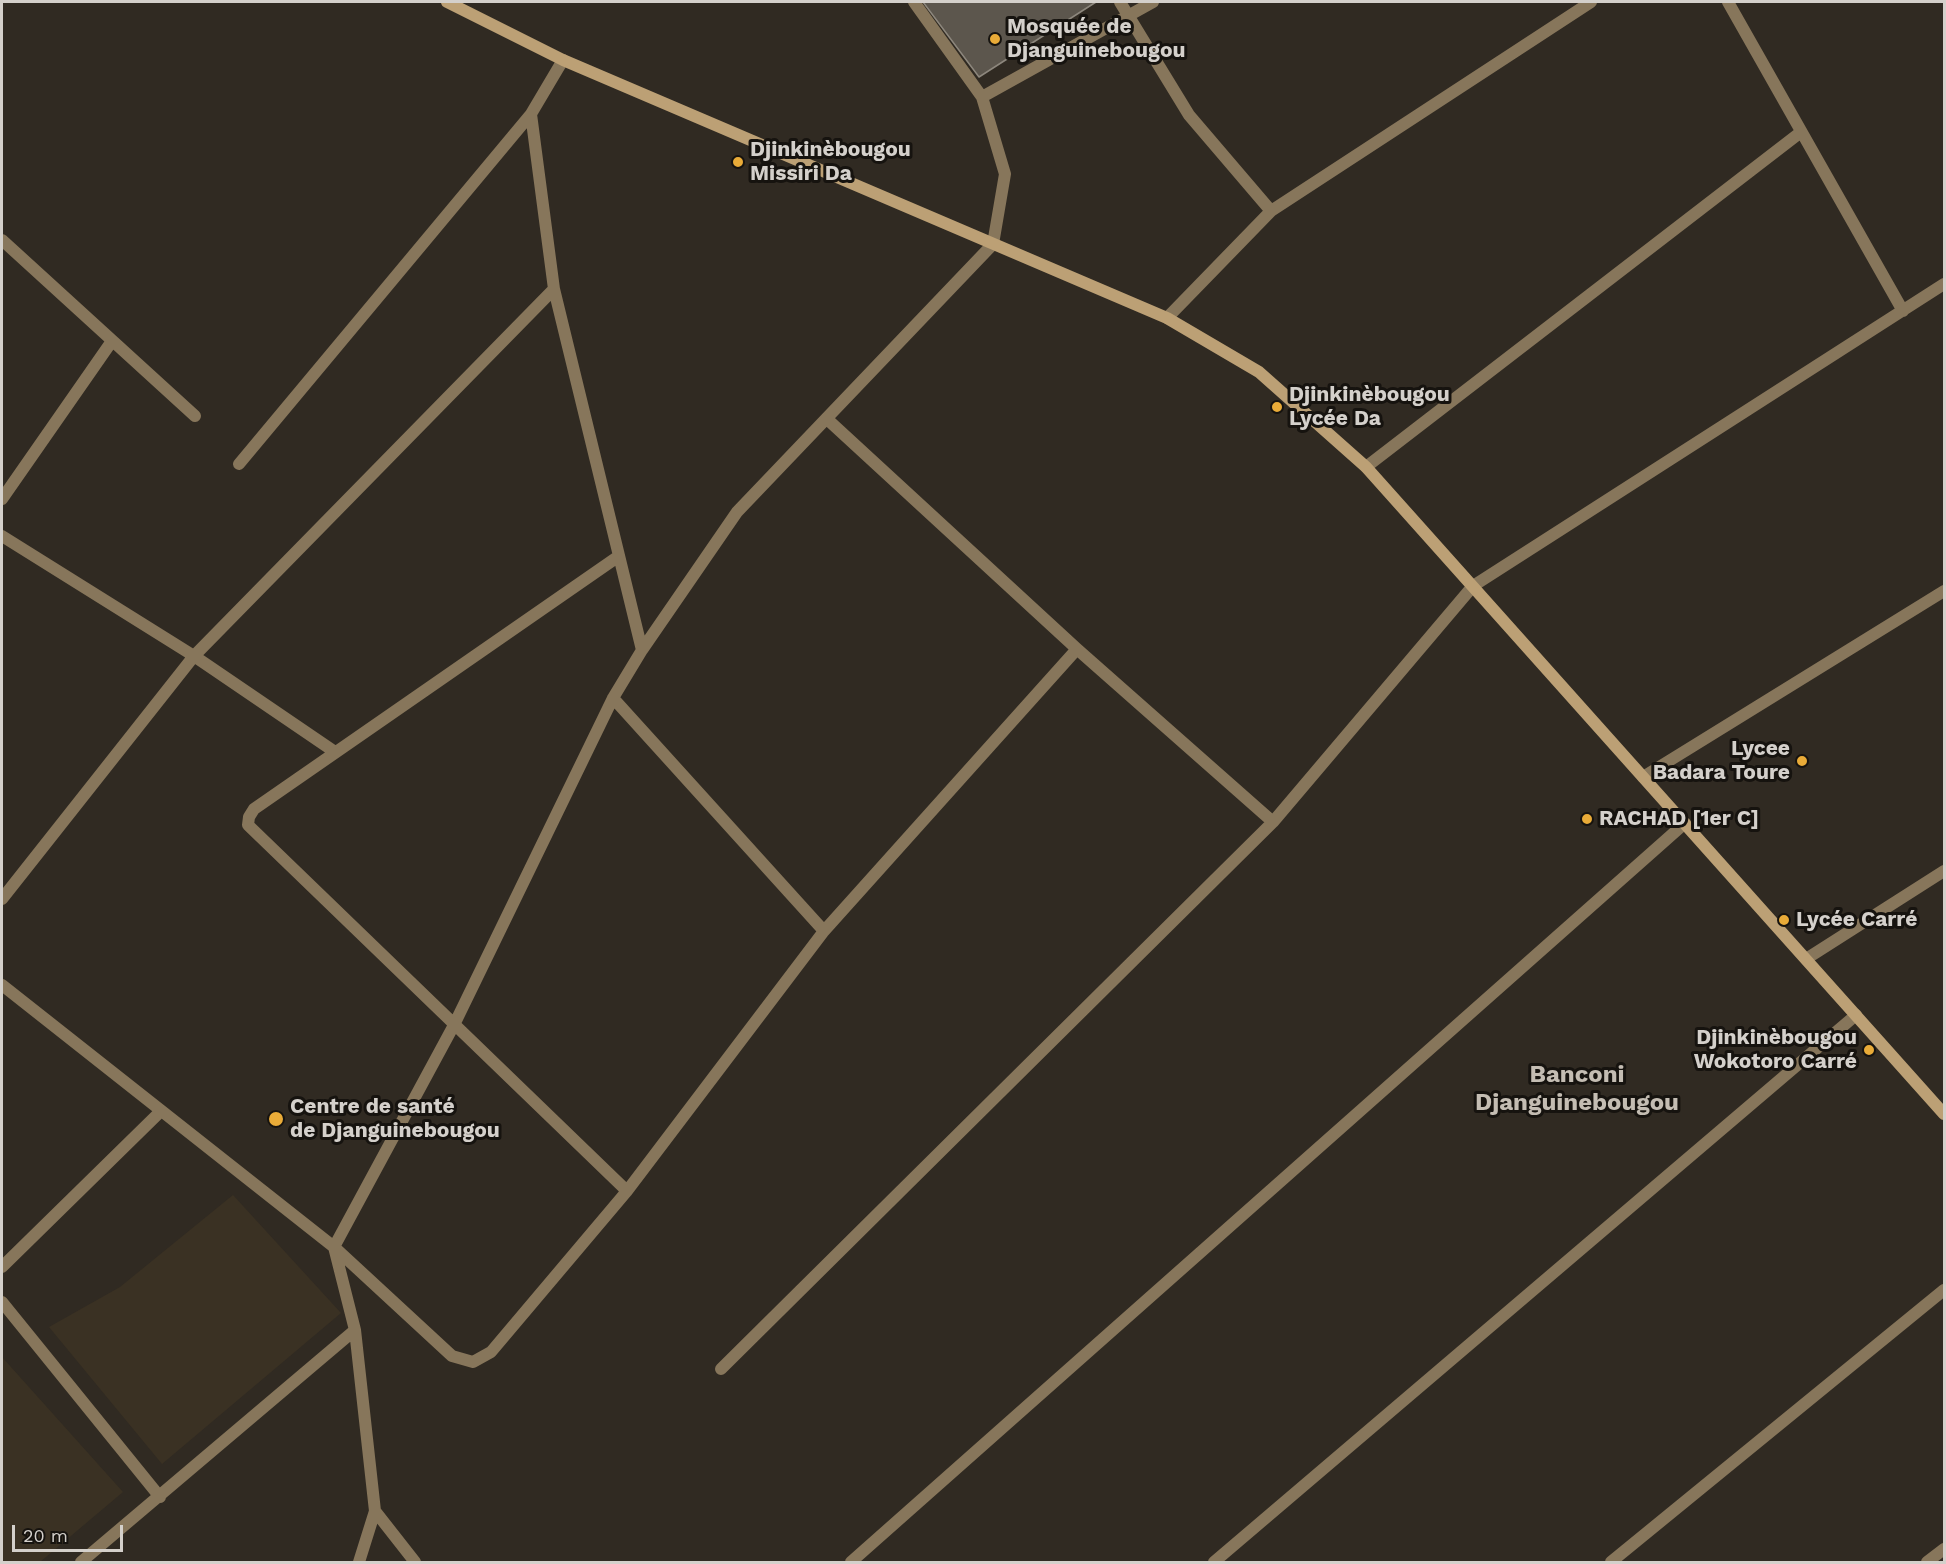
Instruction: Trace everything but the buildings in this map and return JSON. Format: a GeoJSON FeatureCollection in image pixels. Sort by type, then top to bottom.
{"type":"FeatureCollection","features":[{"type":"Feature","properties":{"kind":"street"},"geometry":{"type":"LineString","coordinates":[[447,2],[562,60],[1167,318],[1259,372],[1366,467],[1944,1114]]}},
{"type":"Feature","properties":{"kind":"street"},"geometry":{"type":"LineString","coordinates":[[358,1563],[375,1511],[355,1330],[334,1247],[454,1025],[613,698],[642,650],[737,512],[993,244],[1005,174],[982,97],[914,2]]}},
{"type":"Feature","properties":{"kind":"street"},"geometry":{"type":"LineString","coordinates":[[1120,2],[1189,116],[1271,211]]}},
{"type":"Feature","properties":{"kind":"street"},"geometry":{"type":"LineString","coordinates":[[982,97],[1153,2]]}},
{"type":"Feature","properties":{"kind":"street"},"geometry":{"type":"LineString","coordinates":[[1167,318],[1271,211],[1591,2]]}},
{"type":"Feature","properties":{"kind":"street"},"geometry":{"type":"LineString","coordinates":[[1728,2],[1902,311]]}},
{"type":"Feature","properties":{"kind":"street"},"geometry":{"type":"LineString","coordinates":[[239,464],[531,114],[562,60]]}},
{"type":"Feature","properties":{"kind":"street"},"geometry":{"type":"LineString","coordinates":[[531,114],[554,289],[642,650]]}},
{"type":"Feature","properties":{"kind":"street"},"geometry":{"type":"LineString","coordinates":[[1366,467],[1801,132]]}},
{"type":"Feature","properties":{"kind":"street"},"geometry":{"type":"LineString","coordinates":[[2,240],[195,416]]}},
{"type":"Feature","properties":{"kind":"street"},"geometry":{"type":"LineString","coordinates":[[721,1369],[1273,822],[1473,586],[1944,284]]}},
{"type":"Feature","properties":{"kind":"street"},"geometry":{"type":"LineString","coordinates":[[2,899],[194,656],[554,289]]}},
{"type":"Feature","properties":{"kind":"street"},"geometry":{"type":"LineString","coordinates":[[2,499],[112,340]]}},
{"type":"Feature","properties":{"kind":"street"},"geometry":{"type":"LineString","coordinates":[[827,419],[1077,649],[1273,822]]}},
{"type":"Feature","properties":{"kind":"street"},"geometry":{"type":"LineString","coordinates":[[2,536],[194,656],[335,752]]}},
{"type":"Feature","properties":{"kind":"street"},"geometry":{"type":"LineString","coordinates":[[619,556],[254,809],[249,817],[248,825],[627,1191]]}},
{"type":"Feature","properties":{"kind":"street"},"geometry":{"type":"LineString","coordinates":[[1643,777],[1944,591]]}},
{"type":"Feature","properties":{"kind":"street"},"geometry":{"type":"LineString","coordinates":[[2,985],[334,1247],[452,1356],[473,1362],[491,1352],[627,1191],[824,931],[1077,649]]}},
{"type":"Feature","properties":{"kind":"street"},"geometry":{"type":"LineString","coordinates":[[613,698],[824,931]]}},
{"type":"Feature","properties":{"kind":"street"},"geometry":{"type":"LineString","coordinates":[[851,1563],[1685,823]]}},
{"type":"Feature","properties":{"kind":"street"},"geometry":{"type":"LineString","coordinates":[[1806,959],[1944,872]]}},
{"type":"Feature","properties":{"kind":"street"},"geometry":{"type":"LineString","coordinates":[[1214,1563],[1856,1015]]}},
{"type":"Feature","properties":{"kind":"street"},"geometry":{"type":"LineString","coordinates":[[2,1267],[161,1111]]}},
{"type":"Feature","properties":{"kind":"street"},"geometry":{"type":"LineString","coordinates":[[1611,1563],[1944,1290]]}},
{"type":"Feature","properties":{"kind":"street"},"geometry":{"type":"LineString","coordinates":[[2,1302],[160,1497]]}},
{"type":"Feature","properties":{"kind":"street"},"geometry":{"type":"LineString","coordinates":[[81,1563],[355,1330]]}},
{"type":"Feature","properties":{"kind":"street"},"geometry":{"type":"LineString","coordinates":[[375,1511],[415,1563]]}},
{"type":"Feature","properties":{"kind":"street"},"geometry":{"type":"LineString","coordinates":[[1927,1563],[1944,1549]]}},
{"type":"Feature","properties":{"kind":"shaded area"},"geometry":{"type":"Polygon","coordinates":[[[233,1195],[341,1313],[162,1464],[49,1327],[120,1287],[233,1195]]]}},
{"type":"Feature","properties":{"kind":"shaded area"},"geometry":{"type":"Polygon","coordinates":[[[2,1357],[123,1492],[40,1562],[2,1562],[2,1357]]]}},
{"type":"Feature","properties":{"kind":"place","name":"Mosquée de Djanguinebougou"},"geometry":{"type":"Point","coordinates":[995,39]}},
{"type":"Feature","properties":{"kind":"place","name":"Djinkinèbougou Missiri Da"},"geometry":{"type":"Point","coordinates":[738,162]}},
{"type":"Feature","properties":{"kind":"place","name":"Djinkinèbougou Lycée Da"},"geometry":{"type":"Point","coordinates":[1277,407]}},
{"type":"Feature","properties":{"kind":"place","name":"Lycee Badara Toure"},"geometry":{"type":"Point","coordinates":[1802,761]}},
{"type":"Feature","properties":{"kind":"place","name":"RACHAD [1er C]"},"geometry":{"type":"Point","coordinates":[1587,819]}},
{"type":"Feature","properties":{"kind":"place","name":"Lycée Carré"},"geometry":{"type":"Point","coordinates":[1784,920]}},
{"type":"Feature","properties":{"kind":"place","name":"Djinkinèbougou Wokotoro Carré"},"geometry":{"type":"Point","coordinates":[1869,1050]}},
{"type":"Feature","properties":{"kind":"place","name":"Centre de santé de Djanguinebougou"},"geometry":{"type":"Point","coordinates":[276,1119]}},
{"type":"Feature","properties":{"kind":"district","name":"Banconi Djanguinebougou"},"geometry":{"type":"Point","coordinates":[1577,1089]}}]}
